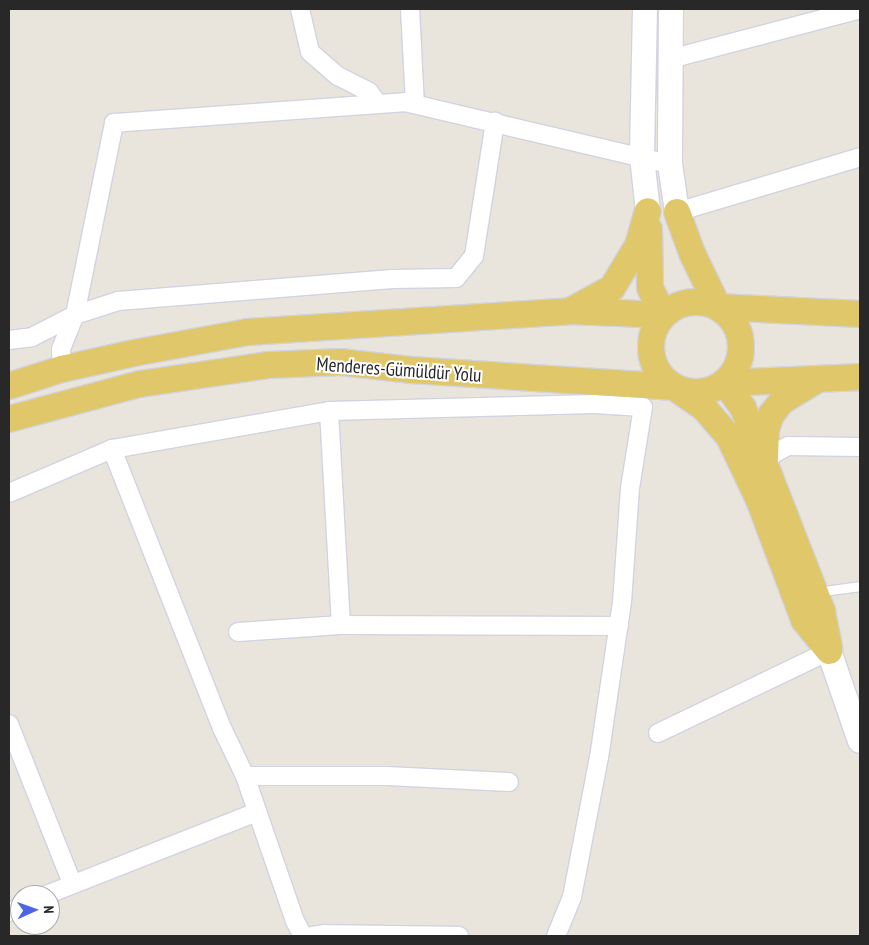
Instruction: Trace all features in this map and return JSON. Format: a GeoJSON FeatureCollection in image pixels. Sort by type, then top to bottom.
{"type":"FeatureCollection","features":[{"type":"Feature","properties":{"kind":"main road"},"geometry":{"type":"LineString","coordinates":[[570,311],[612,288],[638,245],[648,211]]}},
{"type":"Feature","properties":{"kind":"main road"},"geometry":{"type":"LineString","coordinates":[[648,211],[650,288],[664,315]]}},
{"type":"Feature","properties":{"kind":"main road"},"geometry":{"type":"LineString","coordinates":[[677,212],[692,253],[718,307]]}},
{"type":"Feature","properties":{"kind":"main road"},"geometry":{"type":"LineString","coordinates":[[725,383],[738,365],[742,343],[734,322],[718,307],[708,302],[684,303],[664,315],[651,339],[651,354],[655,367],[674,387],[704,408],[729,437],[759,500],[804,620],[829,651]]}},
{"type":"Feature","properties":{"kind":"main road"},"geometry":{"type":"LineString","coordinates":[[718,307],[860,314]]}},
{"type":"Feature","properties":{"kind":"main road","name":"Menderes-Gümüldür Yolu"},"geometry":{"type":"LineString","coordinates":[[9,386],[62,370],[248,332],[570,311],[664,315]]}},
{"type":"Feature","properties":{"kind":"main road","name":"Menderes-Gümüldür Yolu"},"geometry":{"type":"LineString","coordinates":[[9,419],[140,384],[286,364],[340,362],[459,374],[674,387]]}},
{"type":"Feature","properties":{"kind":"main road"},"geometry":{"type":"LineString","coordinates":[[674,387],[700,393],[725,383],[860,377]]}},
{"type":"Feature","properties":{"kind":"main road"},"geometry":{"type":"LineString","coordinates":[[765,464],[766,430],[771,415],[782,401],[820,380]]}},
{"type":"Feature","properties":{"kind":"main road"},"geometry":{"type":"LineString","coordinates":[[725,383],[743,408],[765,464],[822,611],[829,651]]}},
{"type":"Feature","properties":{"kind":"street"},"geometry":{"type":"LineString","coordinates":[[300,9],[310,52],[338,76],[370,92],[378,104]]}},
{"type":"Feature","properties":{"kind":"street"},"geometry":{"type":"LineString","coordinates":[[410,9],[415,104]]}},
{"type":"Feature","properties":{"kind":"street"},"geometry":{"type":"LineString","coordinates":[[646,9],[642,157],[648,211]]}},
{"type":"Feature","properties":{"kind":"street"},"geometry":{"type":"LineString","coordinates":[[671,9],[670,164],[677,212],[860,157]]}},
{"type":"Feature","properties":{"kind":"street"},"geometry":{"type":"LineString","coordinates":[[670,59],[860,9]]}},
{"type":"Feature","properties":{"kind":"street"},"geometry":{"type":"LineString","coordinates":[[62,370],[60,349],[75,315],[114,123],[378,104],[415,104],[670,164]]}},
{"type":"Feature","properties":{"kind":"street"},"geometry":{"type":"LineString","coordinates":[[9,340],[32,337],[75,315],[118,301],[197,292],[392,279],[456,278],[474,256],[495,122]]}},
{"type":"Feature","properties":{"kind":"street"},"geometry":{"type":"LineString","coordinates":[[9,493],[112,449],[329,410],[594,404],[643,407],[630,488],[618,626],[599,757],[572,897],[556,936]]}},
{"type":"Feature","properties":{"kind":"street"},"geometry":{"type":"LineString","coordinates":[[329,410],[341,625]]}},
{"type":"Feature","properties":{"kind":"street"},"geometry":{"type":"LineString","coordinates":[[765,464],[773,454],[788,446],[860,447]]}},
{"type":"Feature","properties":{"kind":"street"},"geometry":{"type":"LineString","coordinates":[[112,449],[222,728],[245,776],[295,921],[303,936]]}},
{"type":"Feature","properties":{"kind":"street"},"geometry":{"type":"LineString","coordinates":[[238,632],[341,625],[618,626]]}},
{"type":"Feature","properties":{"kind":"street"},"geometry":{"type":"LineString","coordinates":[[658,733],[829,651],[860,741]]}},
{"type":"Feature","properties":{"kind":"street"},"geometry":{"type":"LineString","coordinates":[[9,724],[72,883]]}},
{"type":"Feature","properties":{"kind":"street"},"geometry":{"type":"LineString","coordinates":[[245,776],[387,776],[509,782]]}},
{"type":"Feature","properties":{"kind":"street"},"geometry":{"type":"LineString","coordinates":[[60,889],[257,812]]}},
{"type":"Feature","properties":{"kind":"street"},"geometry":{"type":"LineString","coordinates":[[312,936],[459,936]]}},
{"type":"Feature","properties":{"kind":"lane"},"geometry":{"type":"LineString","coordinates":[[814,592],[860,586]]}}]}
